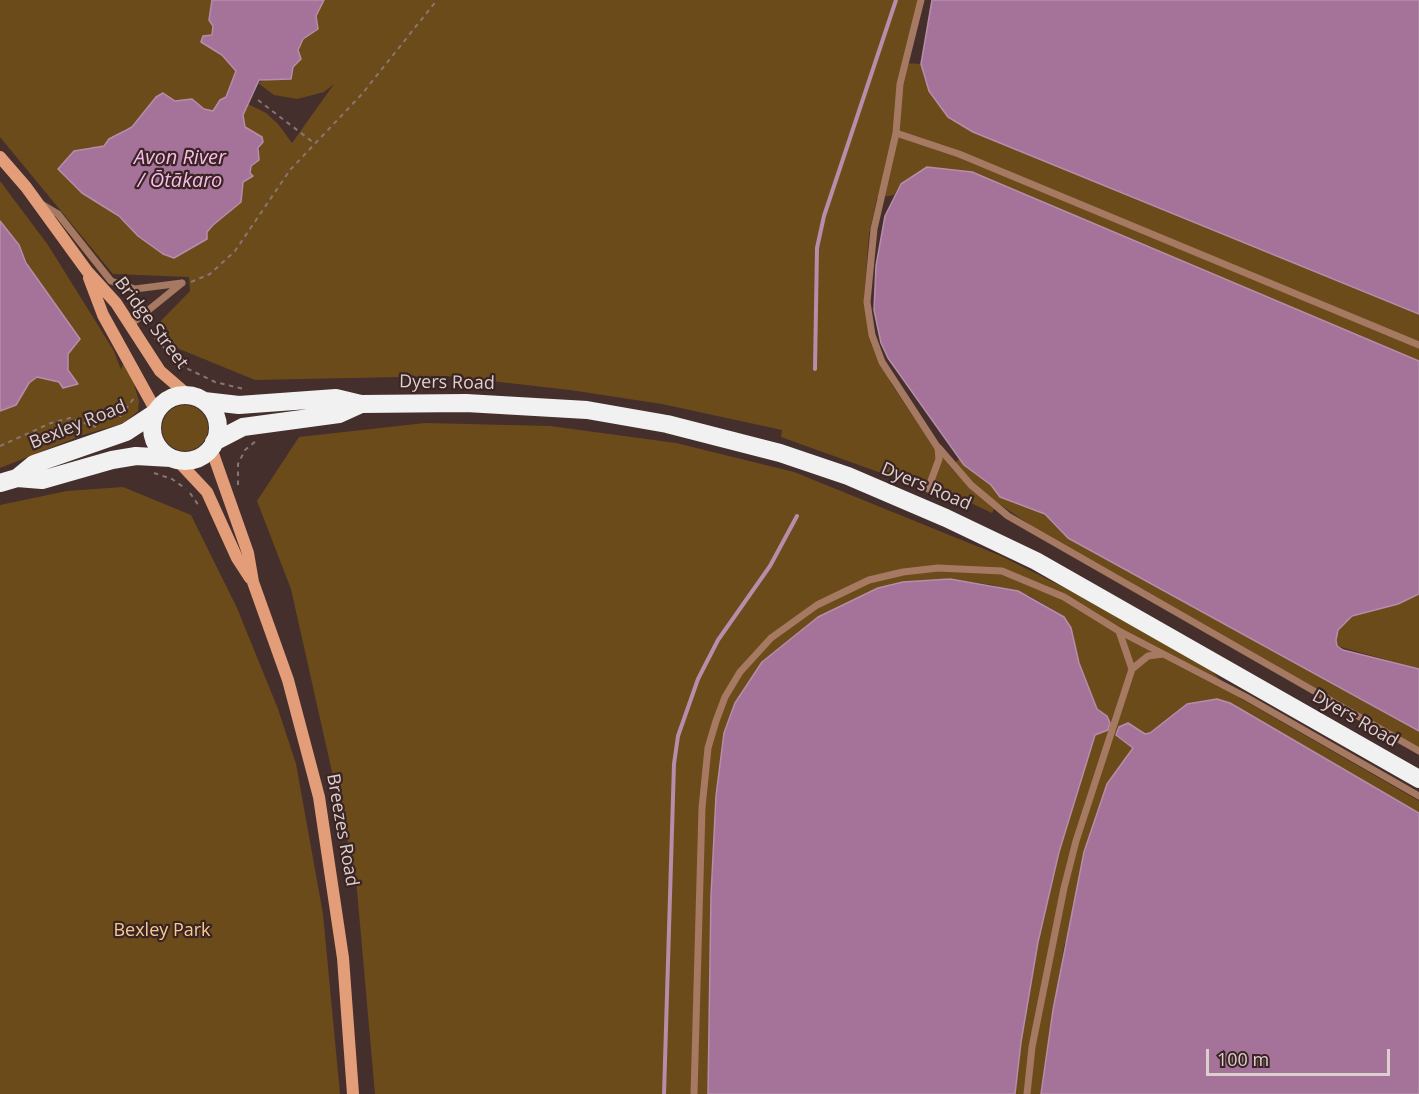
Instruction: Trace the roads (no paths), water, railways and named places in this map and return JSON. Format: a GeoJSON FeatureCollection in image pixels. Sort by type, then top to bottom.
{"type":"FeatureCollection","features":[{"type":"Feature","properties":{"kind":"highway"},"geometry":{"type":"LineString","coordinates":[[174,397],[196,398],[216,420],[213,445],[196,459],[174,459],[160,451],[153,439],[152,426],[156,412],[174,397]]}},
{"type":"Feature","properties":{"kind":"highway","name":"Dyers Road"},"geometry":{"type":"LineString","coordinates":[[196,398],[239,405],[336,398],[362,404],[456,403],[587,410],[729,438],[815,464],[946,518],[1036,561],[1419,779]]}},
{"type":"Feature","properties":{"kind":"highway","name":"Dyers Road"},"geometry":{"type":"LineString","coordinates":[[213,445],[243,427],[339,414],[362,404]]}},
{"type":"Feature","properties":{"kind":"highway","name":"Bexley Road"},"geometry":{"type":"LineString","coordinates":[[8,480],[34,464],[126,432],[156,412]]}},
{"type":"Feature","properties":{"kind":"highway","name":"Bexley Road"},"geometry":{"type":"LineString","coordinates":[[8,480],[42,480],[112,460],[136,456],[174,459]]}},
{"type":"Feature","properties":{"kind":"main road","name":"Bridge Street"},"geometry":{"type":"LineString","coordinates":[[0,157],[36,201],[87,271],[116,303],[160,371],[196,398]]}},
{"type":"Feature","properties":{"kind":"main road","name":"Bridge Street"},"geometry":{"type":"LineString","coordinates":[[87,271],[103,315],[156,412]]}},
{"type":"Feature","properties":{"kind":"main road","name":"Breezes Road"},"geometry":{"type":"LineString","coordinates":[[213,445],[248,553],[253,582],[291,690],[319,797],[344,958],[353,1094]]}},
{"type":"Feature","properties":{"kind":"main road","name":"Breezes Road"},"geometry":{"type":"LineString","coordinates":[[174,459],[207,492],[237,558],[253,582]]}},
{"type":"Feature","properties":{"kind":"lane"},"geometry":{"type":"LineString","coordinates":[[921,0],[900,84],[896,133],[873,237],[867,287],[869,318],[882,362],[938,448],[971,485],[1008,516],[1419,751]]}},
{"type":"Feature","properties":{"kind":"lane"},"geometry":{"type":"LineString","coordinates":[[896,133],[959,154],[1419,345]]}},
{"type":"Feature","properties":{"kind":"lane"},"geometry":{"type":"LineString","coordinates":[[36,201],[58,214],[111,281],[135,289],[182,283],[130,324]]}},
{"type":"Feature","properties":{"kind":"lane"},"geometry":{"type":"LineString","coordinates":[[928,489],[939,459],[938,448]]}},
{"type":"Feature","properties":{"kind":"lane"},"geometry":{"type":"LineString","coordinates":[[694,1094],[702,808],[708,748],[725,697],[756,653],[787,625],[831,597],[887,575],[938,568],[1002,571],[1064,597],[1119,631],[1246,697],[1419,796]]}},
{"type":"Feature","properties":{"kind":"lane"},"geometry":{"type":"LineString","coordinates":[[1119,631],[1132,669]]}},
{"type":"Feature","properties":{"kind":"lane"},"geometry":{"type":"LineString","coordinates":[[1027,1094],[1032,1047],[1066,879],[1082,820],[1132,669],[1148,656],[1162,654]]}},
{"type":"Feature","properties":{"kind":"water","name":"Avon River / Ōtākaro"},"geometry":{"type":"Polygon","coordinates":[[[212,0],[324,0],[316,16],[318,29],[303,39],[298,50],[301,59],[293,67],[291,79],[259,80],[243,115],[245,127],[262,137],[263,142],[258,148],[259,160],[251,166],[250,173],[253,176],[243,182],[241,202],[213,225],[207,232],[207,239],[174,258],[163,254],[138,236],[119,216],[82,193],[58,169],[74,151],[104,146],[109,139],[132,127],[156,97],[163,93],[175,101],[192,99],[204,109],[213,111],[220,100],[226,97],[236,71],[222,55],[201,42],[203,36],[212,35],[213,26],[209,20],[212,0]]]}},
{"type":"Feature","properties":{"kind":"water"},"geometry":{"type":"Polygon","coordinates":[[[932,0],[1419,0],[1419,314],[973,132],[948,117],[929,91],[921,64],[932,0]]]}},
{"type":"Feature","properties":{"kind":"water"},"geometry":{"type":"Polygon","coordinates":[[[927,167],[972,172],[1419,361],[1419,594],[1398,604],[1352,616],[1338,630],[1336,640],[1337,646],[1343,650],[1419,669],[1419,731],[1068,538],[1045,514],[1000,497],[991,485],[964,465],[888,358],[881,343],[874,310],[876,266],[885,216],[901,184],[927,167]]]}},
{"type":"Feature","properties":{"kind":"water"},"geometry":{"type":"Polygon","coordinates":[[[0,221],[19,245],[26,263],[80,339],[68,354],[68,370],[78,384],[63,388],[59,382],[37,377],[29,383],[16,405],[0,411],[0,221]]]}},
{"type":"Feature","properties":{"kind":"water"},"geometry":{"type":"Polygon","coordinates":[[[950,579],[1018,591],[1064,617],[1071,628],[1079,663],[1097,709],[1107,716],[1110,723],[1108,730],[1095,735],[1059,852],[1038,942],[1021,1042],[1015,1094],[708,1094],[711,896],[716,796],[724,733],[735,703],[762,662],[818,617],[878,588],[903,582],[950,579]]]}},
{"type":"Feature","properties":{"kind":"water"},"geometry":{"type":"Polygon","coordinates":[[[1217,699],[1230,703],[1419,813],[1419,1094],[1041,1094],[1053,1010],[1084,852],[1107,784],[1133,748],[1116,735],[1119,727],[1128,723],[1145,734],[1150,733],[1187,704],[1217,699]]]}},
{"type":"Feature","properties":{"kind":"waterway"},"geometry":{"type":"LineString","coordinates":[[815,369],[817,248],[824,216],[896,0]]}},
{"type":"Feature","properties":{"kind":"waterway"},"geometry":{"type":"LineString","coordinates":[[664,1094],[674,764],[678,736],[698,679],[718,640],[770,566],[797,516]]}},
{"type":"Feature","properties":{"kind":"park label","name":"Bexley Park"},"geometry":{"type":"Point","coordinates":[162,931]}}]}
